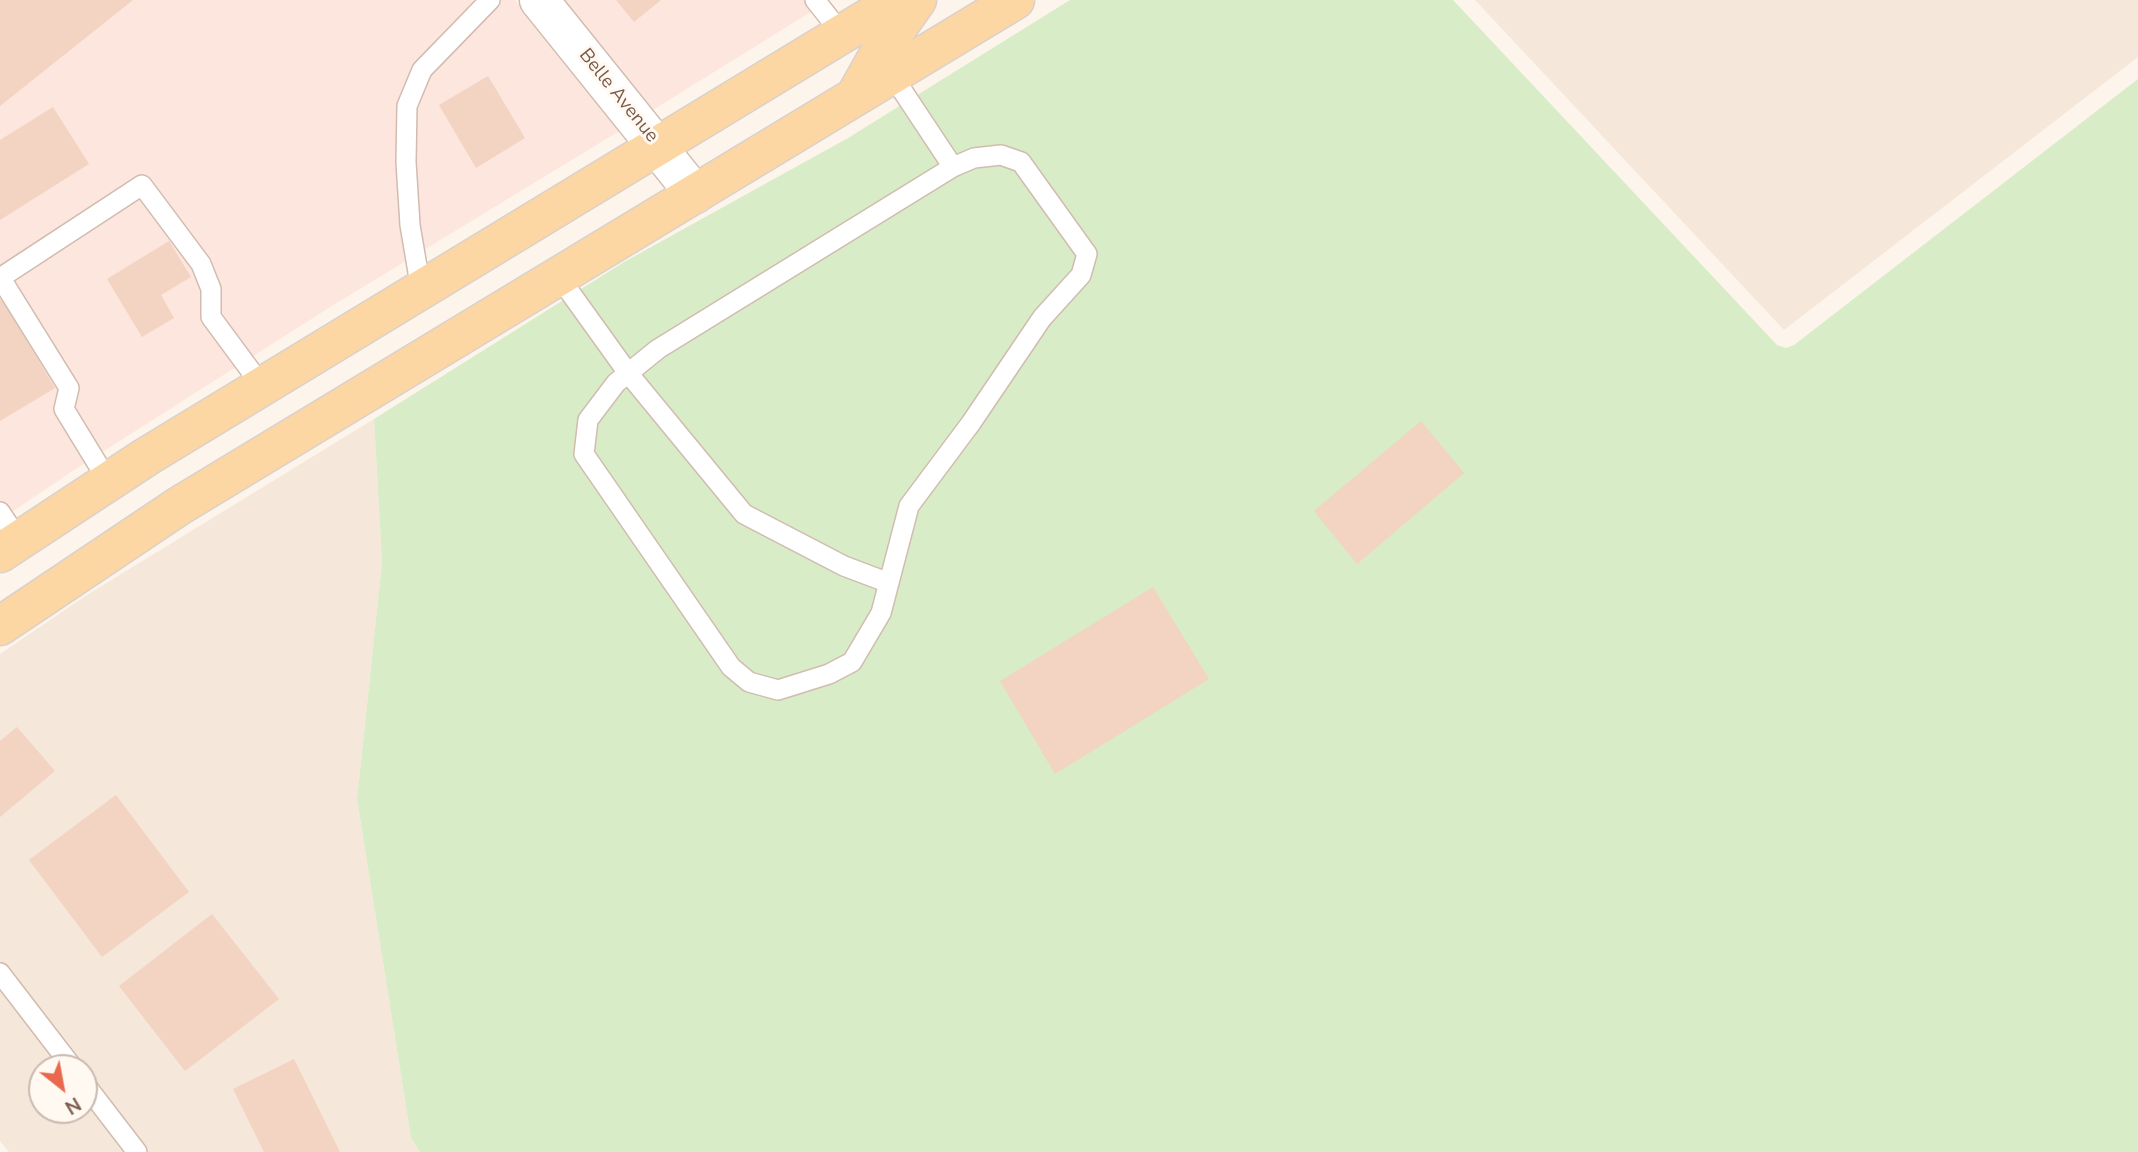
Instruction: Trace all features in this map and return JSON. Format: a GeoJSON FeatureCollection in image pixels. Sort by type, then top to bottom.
{"type":"FeatureCollection","features":[{"type":"Feature","properties":{"kind":"main road"},"geometry":{"type":"LineString","coordinates":[[6,535],[108,481],[898,0]]}},
{"type":"Feature","properties":{"kind":"main road"},"geometry":{"type":"LineString","coordinates":[[854,97],[879,54],[917,0]]}},
{"type":"Feature","properties":{"kind":"main road"},"geometry":{"type":"LineString","coordinates":[[0,626],[179,506],[1015,0]]}},
{"type":"Feature","properties":{"kind":"street","name":"Belle Avenue"},"geometry":{"type":"LineString","coordinates":[[539,0],[695,194]]}},
{"type":"Feature","properties":{"kind":"lane"},"geometry":{"type":"LineString","coordinates":[[421,290],[410,225],[406,162],[407,106],[422,70],[490,0]]}},
{"type":"Feature","properties":{"kind":"lane"},"geometry":{"type":"LineString","coordinates":[[816,0],[842,34]]}},
{"type":"Feature","properties":{"kind":"lane"},"geometry":{"type":"LineString","coordinates":[[892,75],[953,167]]}},
{"type":"Feature","properties":{"kind":"lane"},"geometry":{"type":"LineString","coordinates":[[1001,155],[1021,162],[1087,254],[1081,275],[1042,318],[971,423],[909,506],[881,613],[852,662],[829,674],[778,690],[749,682],[730,667],[583,454],[589,420],[616,383],[658,349],[953,167],[974,159],[1001,155]]}},
{"type":"Feature","properties":{"kind":"lane"},"geometry":{"type":"LineString","coordinates":[[108,481],[64,409],[69,388],[0,277],[142,185],[201,264],[211,289],[211,317],[262,386]]}},
{"type":"Feature","properties":{"kind":"lane"},"geometry":{"type":"LineString","coordinates":[[559,277],[628,373],[744,514],[844,566],[889,583]]}},
{"type":"Feature","properties":{"kind":"lane"},"geometry":{"type":"LineString","coordinates":[[0,973],[62,1054]]}},
{"type":"Feature","properties":{"kind":"lane"},"geometry":{"type":"LineString","coordinates":[[98,1101],[137,1152]]}},
{"type":"Feature","properties":{"kind":"shaded area"},"geometry":{"type":"Polygon","coordinates":[[[0,0],[515,0],[621,130],[332,306],[0,520],[0,0]]]}},
{"type":"Feature","properties":{"kind":"shaded area"},"geometry":{"type":"Polygon","coordinates":[[[563,0],[830,0],[653,110],[563,0]]]}},
{"type":"Feature","properties":{"kind":"shaded area"},"geometry":{"type":"Polygon","coordinates":[[[1475,0],[2138,0],[2138,57],[1784,330],[1475,0]]]}},
{"type":"Feature","properties":{"kind":"shaded area"},"geometry":{"type":"Polygon","coordinates":[[[374,419],[382,563],[357,799],[411,1138],[420,1152],[9,1152],[0,1141],[0,654],[87,595],[374,419]]]}},
{"type":"Feature","properties":{"kind":"green space"},"geometry":{"type":"Polygon","coordinates":[[[1070,0],[1453,0],[1777,345],[1786,348],[1794,345],[2138,79],[2138,1152],[420,1152],[411,1138],[357,799],[382,563],[374,419],[624,262],[848,138],[1070,0]]]}},
{"type":"Feature","properties":{"kind":"building"},"geometry":{"type":"Polygon","coordinates":[[[0,0],[133,0],[0,106],[0,0]]]}},
{"type":"Feature","properties":{"kind":"building"},"geometry":{"type":"Polygon","coordinates":[[[616,0],[661,0],[634,22],[616,0]]]}},
{"type":"Feature","properties":{"kind":"building"},"geometry":{"type":"Polygon","coordinates":[[[488,76],[525,138],[476,168],[439,105],[488,76]]]}},
{"type":"Feature","properties":{"kind":"building"},"geometry":{"type":"Polygon","coordinates":[[[53,107],[89,164],[0,220],[0,140],[53,107]]]}},
{"type":"Feature","properties":{"kind":"building"},"geometry":{"type":"Polygon","coordinates":[[[169,241],[191,277],[161,295],[174,318],[142,337],[107,279],[169,241]]]}},
{"type":"Feature","properties":{"kind":"building"},"geometry":{"type":"Polygon","coordinates":[[[2,299],[55,388],[0,421],[0,300],[2,299]]]}},
{"type":"Feature","properties":{"kind":"building"},"geometry":{"type":"Polygon","coordinates":[[[1421,421],[1464,473],[1357,564],[1314,511],[1421,421]]]}},
{"type":"Feature","properties":{"kind":"building"},"geometry":{"type":"Polygon","coordinates":[[[1153,587],[1209,679],[1055,774],[1000,681],[1153,587]]]}},
{"type":"Feature","properties":{"kind":"building"},"geometry":{"type":"Polygon","coordinates":[[[17,727],[55,771],[0,817],[0,741],[17,727]]]}},
{"type":"Feature","properties":{"kind":"building"},"geometry":{"type":"Polygon","coordinates":[[[116,795],[189,892],[102,957],[29,860],[116,795]]]}},
{"type":"Feature","properties":{"kind":"building"},"geometry":{"type":"Polygon","coordinates":[[[212,914],[279,999],[185,1071],[119,986],[212,914]]]}},
{"type":"Feature","properties":{"kind":"building"},"geometry":{"type":"Polygon","coordinates":[[[294,1059],[340,1152],[264,1152],[233,1089],[294,1059]]]}}]}
